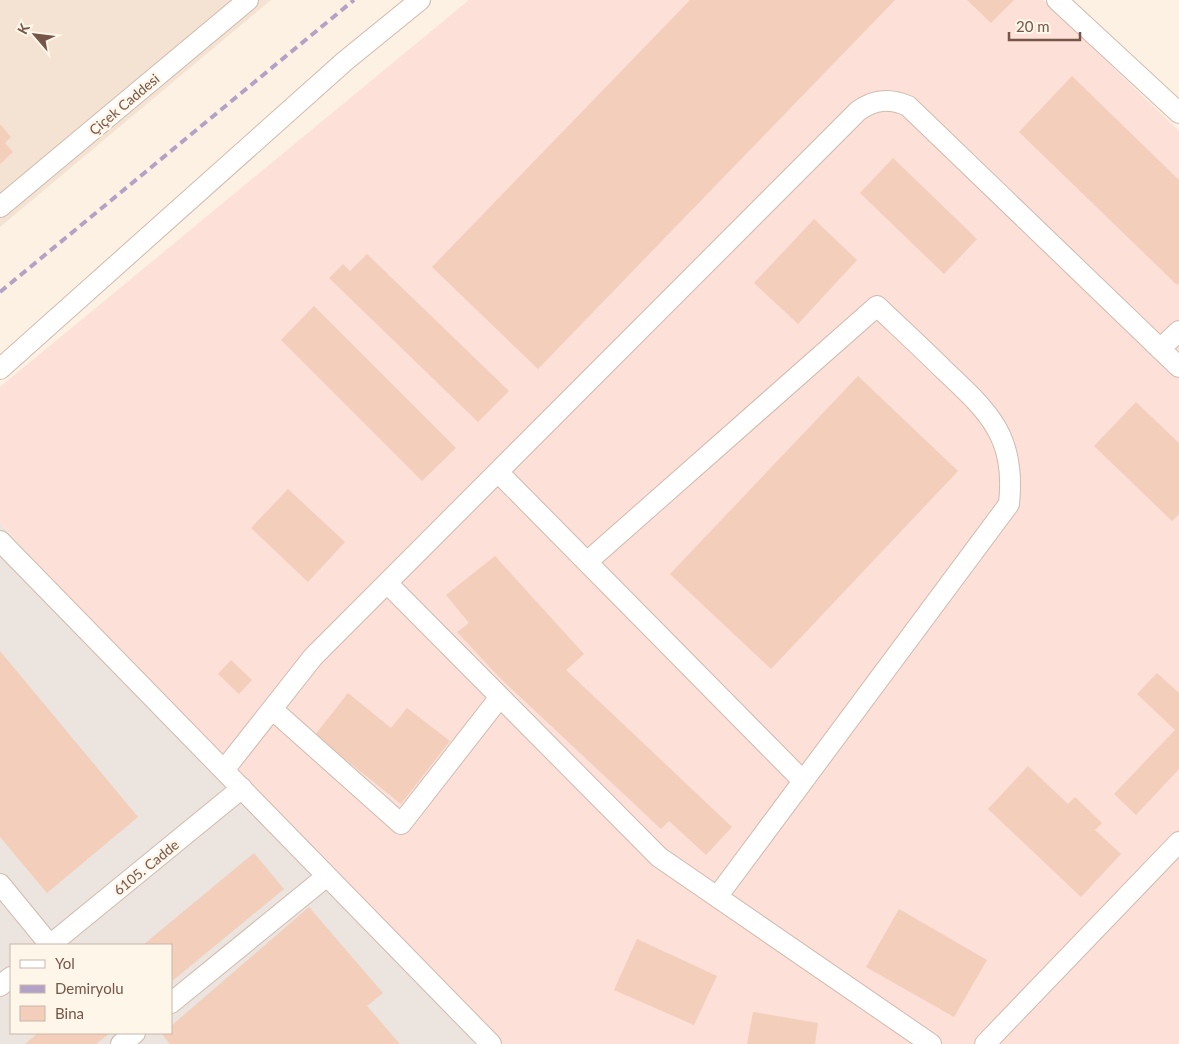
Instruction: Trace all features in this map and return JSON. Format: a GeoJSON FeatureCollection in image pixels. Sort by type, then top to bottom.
{"type":"FeatureCollection","features":[{"type":"Feature","properties":{"kind":"street","name":"Çiçek Caddesi"},"geometry":{"type":"LineString","coordinates":[[0,207],[248,0]]}},
{"type":"Feature","properties":{"kind":"street"},"geometry":{"type":"LineString","coordinates":[[0,369],[346,61],[420,0]]}},
{"type":"Feature","properties":{"kind":"street"},"geometry":{"type":"LineString","coordinates":[[1057,0],[1179,113]]}},
{"type":"Feature","properties":{"kind":"street"},"geometry":{"type":"LineString","coordinates":[[224,770],[313,657],[858,111],[875,102],[893,101],[908,106],[1179,368]]}},
{"type":"Feature","properties":{"kind":"street"},"geometry":{"type":"LineString","coordinates":[[587,562],[877,306],[976,400],[991,418],[1005,447],[1010,465],[1010,504],[717,897]]}},
{"type":"Feature","properties":{"kind":"street"},"geometry":{"type":"LineString","coordinates":[[1160,350],[1179,331]]}},
{"type":"Feature","properties":{"kind":"street"},"geometry":{"type":"LineString","coordinates":[[498,472],[803,781]]}},
{"type":"Feature","properties":{"kind":"street"},"geometry":{"type":"LineString","coordinates":[[0,541],[491,1044]]}},
{"type":"Feature","properties":{"kind":"street"},"geometry":{"type":"LineString","coordinates":[[387,583],[659,857],[931,1044]]}},
{"type":"Feature","properties":{"kind":"street"},"geometry":{"type":"LineString","coordinates":[[272,709],[401,824],[500,697]]}},
{"type":"Feature","properties":{"kind":"street","name":"6105. Cadde"},"geometry":{"type":"LineString","coordinates":[[51,944],[242,788]]}},
{"type":"Feature","properties":{"kind":"street"},"geometry":{"type":"LineString","coordinates":[[985,1044],[1179,842]]}},
{"type":"Feature","properties":{"kind":"street"},"geometry":{"type":"LineString","coordinates":[[172,1002],[327,876]]}},
{"type":"Feature","properties":{"kind":"street"},"geometry":{"type":"LineString","coordinates":[[0,884],[49,944]]}},
{"type":"Feature","properties":{"kind":"street"},"geometry":{"type":"LineString","coordinates":[[0,986],[10,978]]}},
{"type":"Feature","properties":{"kind":"shaded area"},"geometry":{"type":"Polygon","coordinates":[[[0,0],[271,0],[0,227],[0,0]]]}},
{"type":"Feature","properties":{"kind":"shaded area"},"geometry":{"type":"Polygon","coordinates":[[[469,0],[1043,0],[1179,131],[1179,1044],[497,1044],[0,524],[0,387],[469,0]]]}},
{"type":"Feature","properties":{"kind":"shaded area"},"geometry":{"type":"Polygon","coordinates":[[[0,524],[497,1044],[0,1044],[0,524]]]}},
{"type":"Feature","properties":{"kind":"building"},"geometry":{"type":"Polygon","coordinates":[[[690,0],[895,0],[538,369],[432,267],[690,0]]]}},
{"type":"Feature","properties":{"kind":"building"},"geometry":{"type":"Polygon","coordinates":[[[967,0],[1014,0],[991,23],[967,0]]]}},
{"type":"Feature","properties":{"kind":"building"},"geometry":{"type":"Polygon","coordinates":[[[1072,76],[1179,180],[1179,283],[1177,285],[1019,132],[1072,76]]]}},
{"type":"Feature","properties":{"kind":"building"},"geometry":{"type":"Polygon","coordinates":[[[0,124],[11,137],[5,143],[13,152],[0,164],[0,124]]]}},
{"type":"Feature","properties":{"kind":"building"},"geometry":{"type":"Polygon","coordinates":[[[893,158],[977,239],[944,274],[860,193],[893,158]]]}},
{"type":"Feature","properties":{"kind":"building"},"geometry":{"type":"Polygon","coordinates":[[[814,219],[857,260],[798,324],[754,283],[814,219]]]}},
{"type":"Feature","properties":{"kind":"building"},"geometry":{"type":"Polygon","coordinates":[[[367,254],[509,391],[478,422],[329,278],[343,264],[350,271],[367,254]]]}},
{"type":"Feature","properties":{"kind":"building"},"geometry":{"type":"Polygon","coordinates":[[[314,306],[456,448],[422,481],[281,340],[314,306]]]}},
{"type":"Feature","properties":{"kind":"building"},"geometry":{"type":"Polygon","coordinates":[[[858,376],[958,471],[771,669],[670,574],[858,376]]]}},
{"type":"Feature","properties":{"kind":"building"},"geometry":{"type":"Polygon","coordinates":[[[1136,402],[1179,443],[1179,514],[1172,521],[1094,446],[1136,402]]]}},
{"type":"Feature","properties":{"kind":"building"},"geometry":{"type":"Polygon","coordinates":[[[288,489],[345,542],[308,582],[251,528],[288,489]]]}},
{"type":"Feature","properties":{"kind":"building"},"geometry":{"type":"Polygon","coordinates":[[[495,556],[584,654],[566,670],[732,827],[706,855],[669,821],[661,829],[500,678],[457,632],[469,623],[446,595],[495,556]]]}},
{"type":"Feature","properties":{"kind":"building"},"geometry":{"type":"Polygon","coordinates":[[[0,651],[138,817],[47,893],[0,837],[0,651]]]}},
{"type":"Feature","properties":{"kind":"building"},"geometry":{"type":"Polygon","coordinates":[[[231,660],[252,680],[239,694],[218,674],[231,660]]]}},
{"type":"Feature","properties":{"kind":"building"},"geometry":{"type":"Polygon","coordinates":[[[1157,673],[1179,693],[1179,769],[1136,815],[1114,794],[1175,730],[1137,694],[1157,673]]]}},
{"type":"Feature","properties":{"kind":"building"},"geometry":{"type":"Polygon","coordinates":[[[348,693],[391,728],[407,708],[450,741],[401,804],[315,735],[348,693]]]}},
{"type":"Feature","properties":{"kind":"building"},"geometry":{"type":"Polygon","coordinates":[[[1028,766],[1068,804],[1075,797],[1102,823],[1095,830],[1121,854],[1081,897],[988,809],[1028,766]]]}},
{"type":"Feature","properties":{"kind":"building"},"geometry":{"type":"Polygon","coordinates":[[[254,853],[284,889],[172,981],[172,944],[144,944],[254,853]]]}},
{"type":"Feature","properties":{"kind":"building"},"geometry":{"type":"Polygon","coordinates":[[[309,907],[383,993],[367,1006],[400,1044],[170,1044],[162,1034],[172,1034],[172,1025],[309,907]]]}},
{"type":"Feature","properties":{"kind":"building"},"geometry":{"type":"Polygon","coordinates":[[[899,909],[987,960],[954,1017],[866,967],[899,909]]]}},
{"type":"Feature","properties":{"kind":"building"},"geometry":{"type":"Polygon","coordinates":[[[637,939],[717,976],[694,1025],[614,990],[637,939]]]}},
{"type":"Feature","properties":{"kind":"building"},"geometry":{"type":"Polygon","coordinates":[[[753,1012],[818,1023],[815,1044],[747,1044],[753,1012]]]}},
{"type":"Feature","properties":{"kind":"building"},"geometry":{"type":"Polygon","coordinates":[[[37,1034],[109,1034],[96,1044],[25,1044],[37,1034]]]}},
{"type":"Feature","properties":{"kind":"railway"},"geometry":{"type":"LineString","coordinates":[[0,292],[354,0]]}}]}
